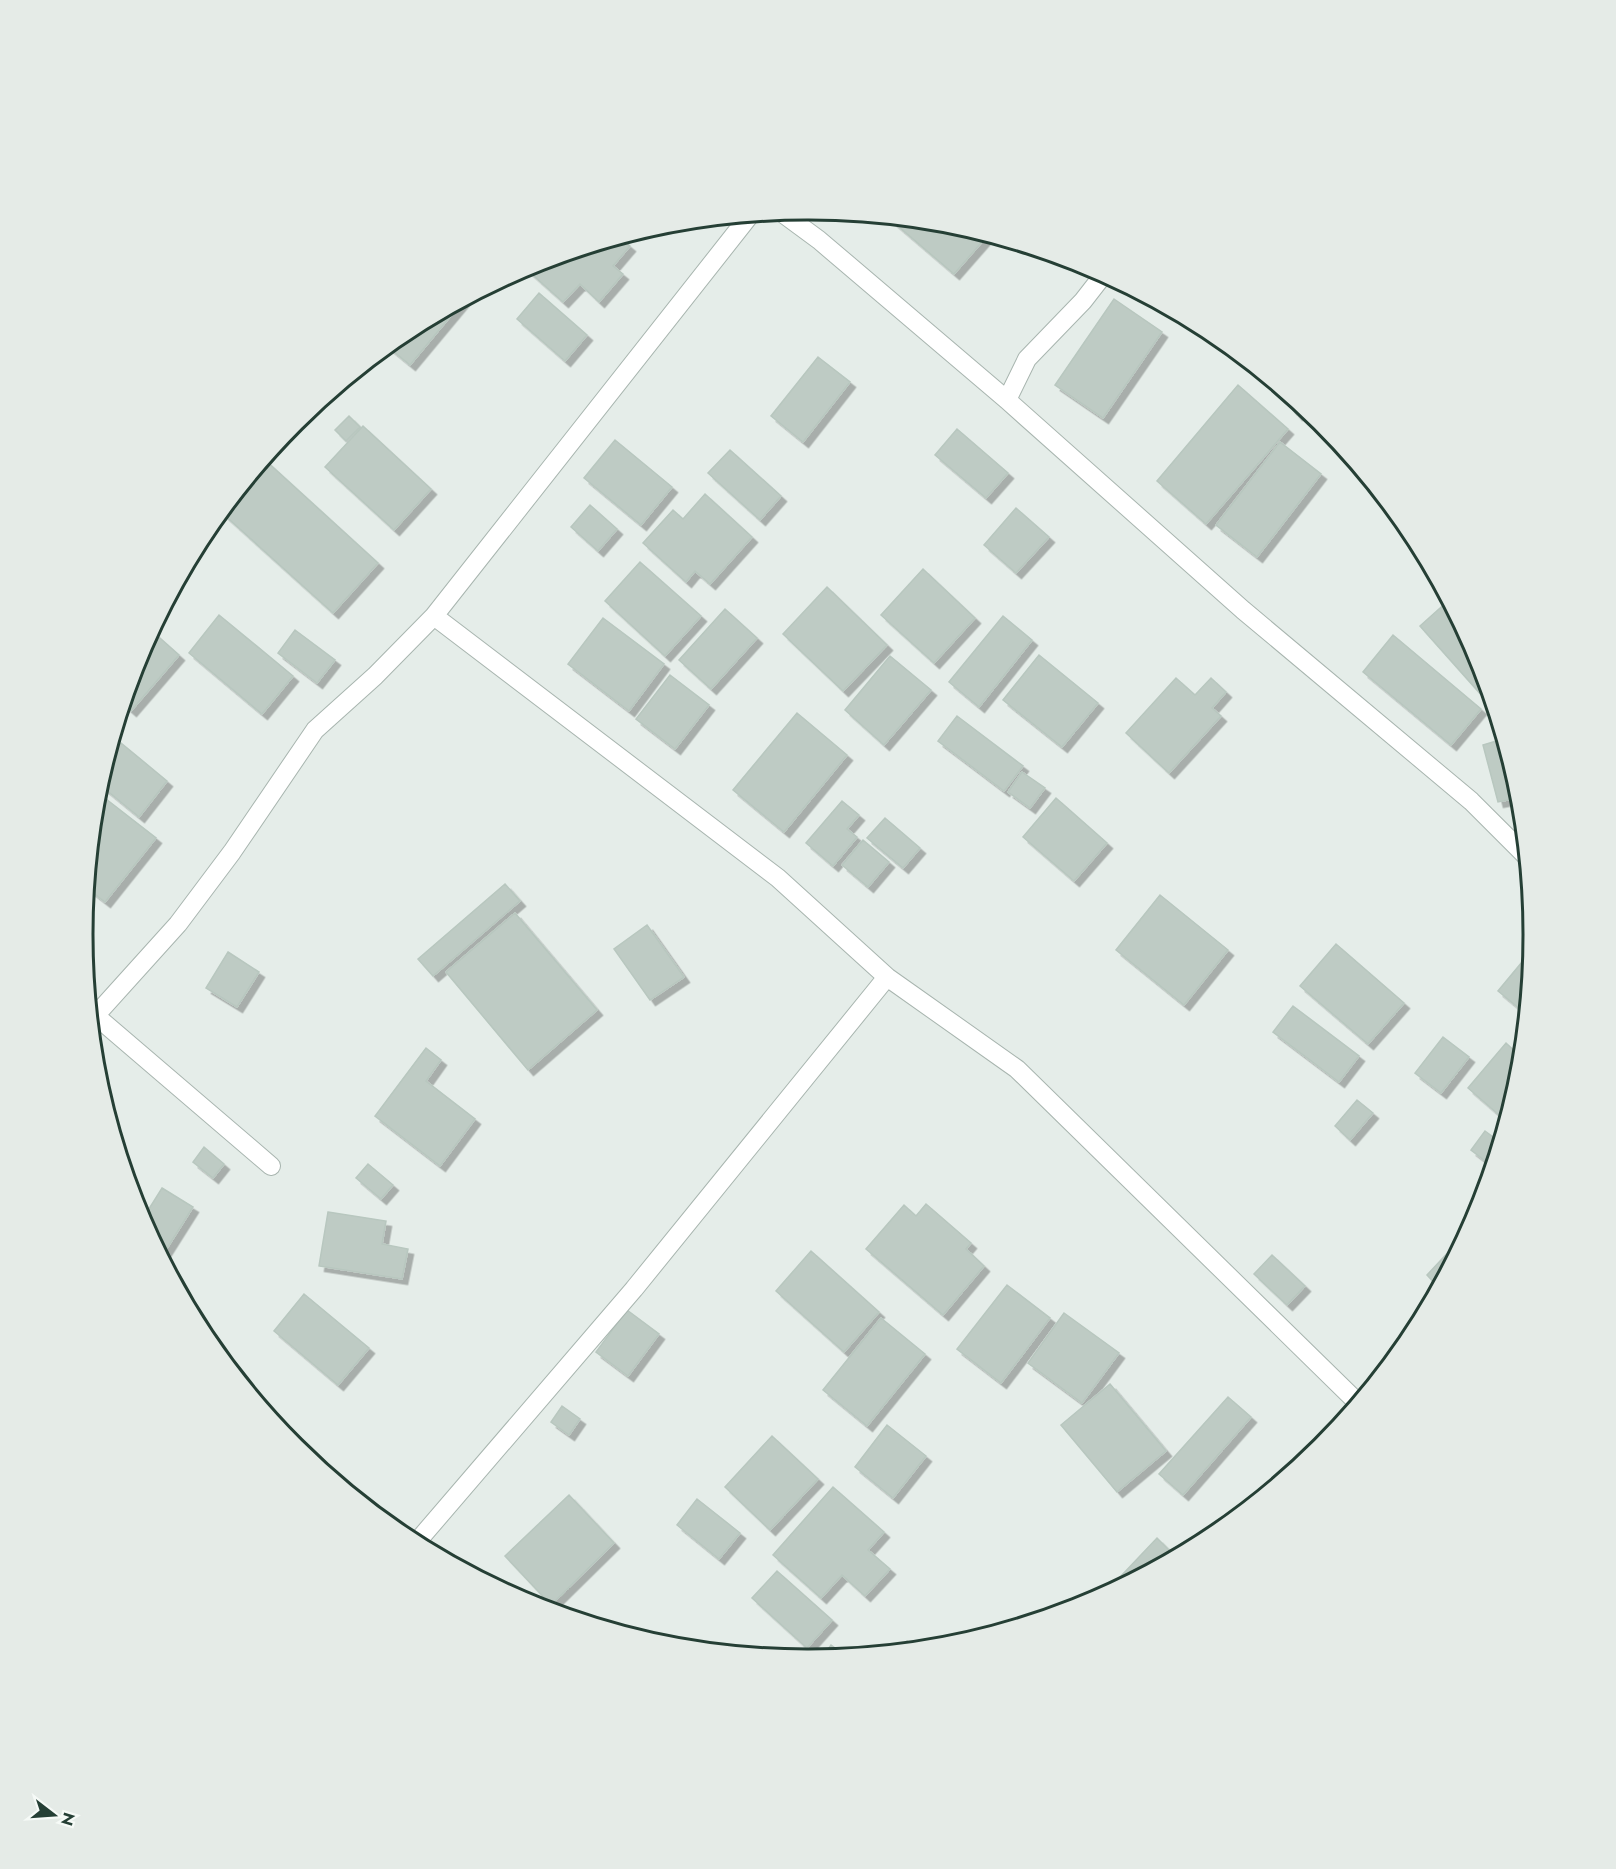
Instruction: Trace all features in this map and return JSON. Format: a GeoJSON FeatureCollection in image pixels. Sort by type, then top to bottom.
{"type":"FeatureCollection","features":[{"type":"Feature","properties":{"kind":"street"},"geometry":{"type":"LineString","coordinates":[[791,220],[819,240],[1007,400],[1243,610],[1470,801],[1518,848]]}},
{"type":"Feature","properties":{"kind":"street"},"geometry":{"type":"LineString","coordinates":[[97,1008],[178,924],[232,852],[315,730],[375,676],[434,616],[744,223]]}},
{"type":"Feature","properties":{"kind":"street"},"geometry":{"type":"LineString","coordinates":[[1007,400],[1027,359],[1083,301],[1098,281]]}},
{"type":"Feature","properties":{"kind":"street"},"geometry":{"type":"LineString","coordinates":[[434,616],[778,878],[887,977],[1017,1069],[1353,1397]]}},
{"type":"Feature","properties":{"kind":"street"},"geometry":{"type":"LineString","coordinates":[[422,1536],[634,1289],[887,977]]}},
{"type":"Feature","properties":{"kind":"street"},"geometry":{"type":"LineString","coordinates":[[98,1018],[271,1166]]}},
{"type":"Feature","properties":{"kind":"building"},"geometry":{"type":"Polygon","coordinates":[[[897,226],[947,233],[982,241],[954,274],[897,226]]]}},
{"type":"Feature","properties":{"kind":"building"},"geometry":{"type":"Polygon","coordinates":[[[627,243],[630,246],[613,266],[623,274],[599,302],[580,284],[563,302],[533,275],[578,257],[627,243]]]}},
{"type":"Feature","properties":{"kind":"building"},"geometry":{"type":"Polygon","coordinates":[[[539,293],[587,335],[565,361],[517,319],[539,293]]]}},
{"type":"Feature","properties":{"kind":"building"},"geometry":{"type":"Polygon","coordinates":[[[1114,299],[1162,332],[1103,418],[1055,385],[1114,299]]]}},
{"type":"Feature","properties":{"kind":"building"},"geometry":{"type":"Polygon","coordinates":[[[452,314],[410,365],[394,352],[452,314]]]}},
{"type":"Feature","properties":{"kind":"building"},"geometry":{"type":"Polygon","coordinates":[[[818,357],[850,382],[803,442],[771,416],[818,357]]]}},
{"type":"Feature","properties":{"kind":"building"},"geometry":{"type":"Polygon","coordinates":[[[1238,385],[1288,429],[1206,524],[1157,481],[1238,385]]]}},
{"type":"Feature","properties":{"kind":"building"},"geometry":{"type":"Polygon","coordinates":[[[349,416],[360,427],[346,441],[335,430],[349,416]]]}},
{"type":"Feature","properties":{"kind":"building"},"geometry":{"type":"Polygon","coordinates":[[[363,426],[431,489],[394,530],[325,467],[363,426]]]}},
{"type":"Feature","properties":{"kind":"building"},"geometry":{"type":"Polygon","coordinates":[[[957,429],[1008,473],[986,498],[935,455],[957,429]]]}},
{"type":"Feature","properties":{"kind":"building"},"geometry":{"type":"Polygon","coordinates":[[[615,440],[672,487],[641,525],[584,478],[615,440]]]}},
{"type":"Feature","properties":{"kind":"building"},"geometry":{"type":"Polygon","coordinates":[[[1280,442],[1321,474],[1257,557],[1216,525],[1280,442]]]}},
{"type":"Feature","properties":{"kind":"building"},"geometry":{"type":"Polygon","coordinates":[[[730,450],[781,496],[760,520],[708,473],[730,450]]]}},
{"type":"Feature","properties":{"kind":"building"},"geometry":{"type":"Polygon","coordinates":[[[269,464],[378,563],[333,613],[227,518],[269,464]]]}},
{"type":"Feature","properties":{"kind":"building"},"geometry":{"type":"Polygon","coordinates":[[[705,494],[752,537],[710,584],[695,571],[686,582],[643,543],[673,510],[683,519],[705,494]]]}},
{"type":"Feature","properties":{"kind":"building"},"geometry":{"type":"Polygon","coordinates":[[[590,505],[617,529],[598,551],[571,527],[590,505]]]}},
{"type":"Feature","properties":{"kind":"building"},"geometry":{"type":"Polygon","coordinates":[[[1016,508],[1049,537],[1016,573],[984,545],[1016,508]]]}},
{"type":"Feature","properties":{"kind":"building"},"geometry":{"type":"Polygon","coordinates":[[[640,562],[701,616],[665,656],[605,601],[640,562]]]}},
{"type":"Feature","properties":{"kind":"building"},"geometry":{"type":"Polygon","coordinates":[[[923,569],[975,618],[934,663],[881,615],[923,569]]]}},
{"type":"Feature","properties":{"kind":"building"},"geometry":{"type":"Polygon","coordinates":[[[827,587],[887,645],[843,691],[783,634],[827,587]]]}},
{"type":"Feature","properties":{"kind":"building"},"geometry":{"type":"Polygon","coordinates":[[[1443,606],[1469,661],[1481,695],[1420,626],[1443,606]]]}},
{"type":"Feature","properties":{"kind":"building"},"geometry":{"type":"Polygon","coordinates":[[[725,609],[757,638],[711,689],[679,660],[725,609]]]}},
{"type":"Feature","properties":{"kind":"building"},"geometry":{"type":"Polygon","coordinates":[[[219,615],[293,676],[262,714],[189,653],[219,615]]]}},
{"type":"Feature","properties":{"kind":"building"},"geometry":{"type":"Polygon","coordinates":[[[1003,616],[1032,640],[979,707],[949,682],[1003,616]]]}},
{"type":"Feature","properties":{"kind":"building"},"geometry":{"type":"Polygon","coordinates":[[[603,618],[664,664],[629,711],[568,664],[603,618]]]}},
{"type":"Feature","properties":{"kind":"building"},"geometry":{"type":"Polygon","coordinates":[[[295,630],[335,660],[317,683],[278,653],[295,630]]]}},
{"type":"Feature","properties":{"kind":"building"},"geometry":{"type":"Polygon","coordinates":[[[1393,635],[1481,709],[1451,745],[1363,672],[1393,635]]]}},
{"type":"Feature","properties":{"kind":"building"},"geometry":{"type":"Polygon","coordinates":[[[158,637],[179,655],[131,711],[131,705],[147,661],[158,637]]]}},
{"type":"Feature","properties":{"kind":"building"},"geometry":{"type":"Polygon","coordinates":[[[1039,655],[1098,703],[1062,747],[1003,700],[1039,655]]]}},
{"type":"Feature","properties":{"kind":"building"},"geometry":{"type":"Polygon","coordinates":[[[890,656],[931,690],[884,745],[845,710],[890,656]]]}},
{"type":"Feature","properties":{"kind":"building"},"geometry":{"type":"Polygon","coordinates":[[[670,675],[709,705],[675,749],[636,719],[670,675]]]}},
{"type":"Feature","properties":{"kind":"building"},"geometry":{"type":"Polygon","coordinates":[[[1176,678],[1195,695],[1211,678],[1226,692],[1212,708],[1221,716],[1169,773],[1126,733],[1176,678]]]}},
{"type":"Feature","properties":{"kind":"building"},"geometry":{"type":"Polygon","coordinates":[[[797,713],[847,755],[784,832],[733,790],[797,713]]]}},
{"type":"Feature","properties":{"kind":"building"},"geometry":{"type":"Polygon","coordinates":[[[957,716],[1023,766],[1004,791],[938,741],[957,716]]]}},
{"type":"Feature","properties":{"kind":"building"},"geometry":{"type":"Polygon","coordinates":[[[1496,741],[1510,800],[1498,802],[1483,745],[1496,741]]]}},
{"type":"Feature","properties":{"kind":"building"},"geometry":{"type":"Polygon","coordinates":[[[121,743],[167,781],[139,817],[108,791],[118,747],[121,743]]]}},
{"type":"Feature","properties":{"kind":"building"},"geometry":{"type":"Polygon","coordinates":[[[1022,772],[1045,788],[1030,808],[1008,792],[1022,772]]]}},
{"type":"Feature","properties":{"kind":"building"},"geometry":{"type":"Polygon","coordinates":[[[1056,798],[1107,843],[1074,881],[1023,837],[1056,798]]]}},
{"type":"Feature","properties":{"kind":"building"},"geometry":{"type":"Polygon","coordinates":[[[106,799],[156,838],[105,902],[95,894],[99,841],[106,799]]]}},
{"type":"Feature","properties":{"kind":"building"},"geometry":{"type":"Polygon","coordinates":[[[842,801],[859,815],[847,829],[857,837],[833,866],[806,843],[842,801]]]}},
{"type":"Feature","properties":{"kind":"building"},"geometry":{"type":"Polygon","coordinates":[[[885,818],[920,848],[903,868],[867,838],[885,818]]]}},
{"type":"Feature","properties":{"kind":"building"},"geometry":{"type":"Polygon","coordinates":[[[863,840],[889,862],[868,887],[842,865],[863,840]]]}},
{"type":"Feature","properties":{"kind":"building"},"geometry":{"type":"Polygon","coordinates":[[[505,884],[520,901],[433,976],[418,959],[505,884]]]}},
{"type":"Feature","properties":{"kind":"building"},"geometry":{"type":"Polygon","coordinates":[[[1160,895],[1228,950],[1184,1005],[1116,950],[1160,895]]]}},
{"type":"Feature","properties":{"kind":"building"},"geometry":{"type":"Polygon","coordinates":[[[515,913],[597,1010],[528,1070],[446,972],[515,913]]]}},
{"type":"Feature","properties":{"kind":"building"},"geometry":{"type":"Polygon","coordinates":[[[647,925],[684,977],[650,1000],[614,949],[647,925]]]}},
{"type":"Feature","properties":{"kind":"building"},"geometry":{"type":"Polygon","coordinates":[[[1336,944],[1404,1003],[1368,1044],[1300,986],[1336,944]]]}},
{"type":"Feature","properties":{"kind":"building"},"geometry":{"type":"Polygon","coordinates":[[[228,952],[259,972],[237,1007],[206,988],[228,952]]]}},
{"type":"Feature","properties":{"kind":"building"},"geometry":{"type":"Polygon","coordinates":[[[1522,962],[1519,1008],[1498,991],[1522,962]]]}},
{"type":"Feature","properties":{"kind":"building"},"geometry":{"type":"Polygon","coordinates":[[[1293,1006],[1359,1056],[1339,1082],[1273,1032],[1293,1006]]]}},
{"type":"Feature","properties":{"kind":"building"},"geometry":{"type":"Polygon","coordinates":[[[1443,1037],[1469,1057],[1441,1093],[1415,1073],[1443,1037]]]}},
{"type":"Feature","properties":{"kind":"building"},"geometry":{"type":"Polygon","coordinates":[[[1506,1043],[1513,1050],[1500,1116],[1468,1088],[1506,1043]]]}},
{"type":"Feature","properties":{"kind":"building"},"geometry":{"type":"Polygon","coordinates":[[[426,1048],[441,1060],[426,1081],[475,1119],[440,1166],[375,1116],[426,1048]]]}},
{"type":"Feature","properties":{"kind":"building"},"geometry":{"type":"Polygon","coordinates":[[[1357,1100],[1373,1113],[1350,1140],[1335,1126],[1357,1100]]]}},
{"type":"Feature","properties":{"kind":"building"},"geometry":{"type":"Polygon","coordinates":[[[1485,1131],[1494,1137],[1486,1161],[1471,1150],[1485,1131]]]}},
{"type":"Feature","properties":{"kind":"building"},"geometry":{"type":"Polygon","coordinates":[[[204,1147],[224,1164],[213,1178],[193,1162],[204,1147]]]}},
{"type":"Feature","properties":{"kind":"building"},"geometry":{"type":"Polygon","coordinates":[[[368,1164],[393,1185],[381,1199],[356,1178],[368,1164]]]}},
{"type":"Feature","properties":{"kind":"building"},"geometry":{"type":"Polygon","coordinates":[[[162,1188],[193,1207],[166,1249],[148,1210],[162,1188]]]}},
{"type":"Feature","properties":{"kind":"building"},"geometry":{"type":"Polygon","coordinates":[[[926,1204],[971,1243],[966,1249],[984,1266],[943,1315],[866,1249],[904,1205],[916,1216],[926,1204]]]}},
{"type":"Feature","properties":{"kind":"building"},"geometry":{"type":"Polygon","coordinates":[[[328,1212],[386,1221],[382,1244],[408,1249],[402,1279],[319,1266],[328,1212]]]}},
{"type":"Feature","properties":{"kind":"building"},"geometry":{"type":"Polygon","coordinates":[[[811,1251],[879,1312],[844,1352],[776,1291],[811,1251]]]}},
{"type":"Feature","properties":{"kind":"building"},"geometry":{"type":"Polygon","coordinates":[[[1448,1252],[1433,1281],[1427,1275],[1448,1252]]]}},
{"type":"Feature","properties":{"kind":"building"},"geometry":{"type":"Polygon","coordinates":[[[1272,1255],[1305,1286],[1287,1305],[1254,1274],[1272,1255]]]}},
{"type":"Feature","properties":{"kind":"building"},"geometry":{"type":"Polygon","coordinates":[[[1007,1285],[1050,1318],[1001,1383],[957,1349],[1007,1285]]]}},
{"type":"Feature","properties":{"kind":"building"},"geometry":{"type":"Polygon","coordinates":[[[304,1294],[369,1348],[338,1385],[274,1331],[304,1294]]]}},
{"type":"Feature","properties":{"kind":"building"},"geometry":{"type":"Polygon","coordinates":[[[627,1310],[659,1334],[628,1376],[596,1352],[627,1310]]]}},
{"type":"Feature","properties":{"kind":"building"},"geometry":{"type":"Polygon","coordinates":[[[1064,1313],[1119,1353],[1082,1403],[1028,1363],[1064,1313]]]}},
{"type":"Feature","properties":{"kind":"building"},"geometry":{"type":"Polygon","coordinates":[[[881,1318],[925,1354],[867,1426],[823,1390],[881,1318]]]}},
{"type":"Feature","properties":{"kind":"building"},"geometry":{"type":"Polygon","coordinates":[[[1110,1384],[1166,1451],[1117,1492],[1061,1425],[1110,1384]]]}},
{"type":"Feature","properties":{"kind":"building"},"geometry":{"type":"Polygon","coordinates":[[[1228,1397],[1251,1417],[1183,1495],[1159,1474],[1228,1397]]]}},
{"type":"Feature","properties":{"kind":"building"},"geometry":{"type":"Polygon","coordinates":[[[562,1406],[580,1419],[569,1435],[551,1422],[562,1406]]]}},
{"type":"Feature","properties":{"kind":"building"},"geometry":{"type":"Polygon","coordinates":[[[887,1425],[926,1456],[893,1498],[855,1467],[887,1425]]]}},
{"type":"Feature","properties":{"kind":"building"},"geometry":{"type":"Polygon","coordinates":[[[772,1436],[818,1479],[770,1530],[725,1487],[772,1436]]]}},
{"type":"Feature","properties":{"kind":"building"},"geometry":{"type":"Polygon","coordinates":[[[833,1487],[884,1532],[868,1550],[890,1569],[865,1596],[842,1575],[821,1598],[773,1555],[833,1487]]]}},
{"type":"Feature","properties":{"kind":"building"},"geometry":{"type":"Polygon","coordinates":[[[569,1495],[614,1543],[554,1603],[546,1600],[505,1556],[569,1495]]]}},
{"type":"Feature","properties":{"kind":"building"},"geometry":{"type":"Polygon","coordinates":[[[697,1499],[740,1533],[719,1559],[677,1525],[697,1499]]]}},
{"type":"Feature","properties":{"kind":"building"},"geometry":{"type":"Polygon","coordinates":[[[1157,1538],[1170,1551],[1124,1576],[1119,1578],[1157,1538]]]}},
{"type":"Feature","properties":{"kind":"building"},"geometry":{"type":"Polygon","coordinates":[[[777,1571],[832,1620],[807,1648],[752,1598],[777,1571]]]}}]}
